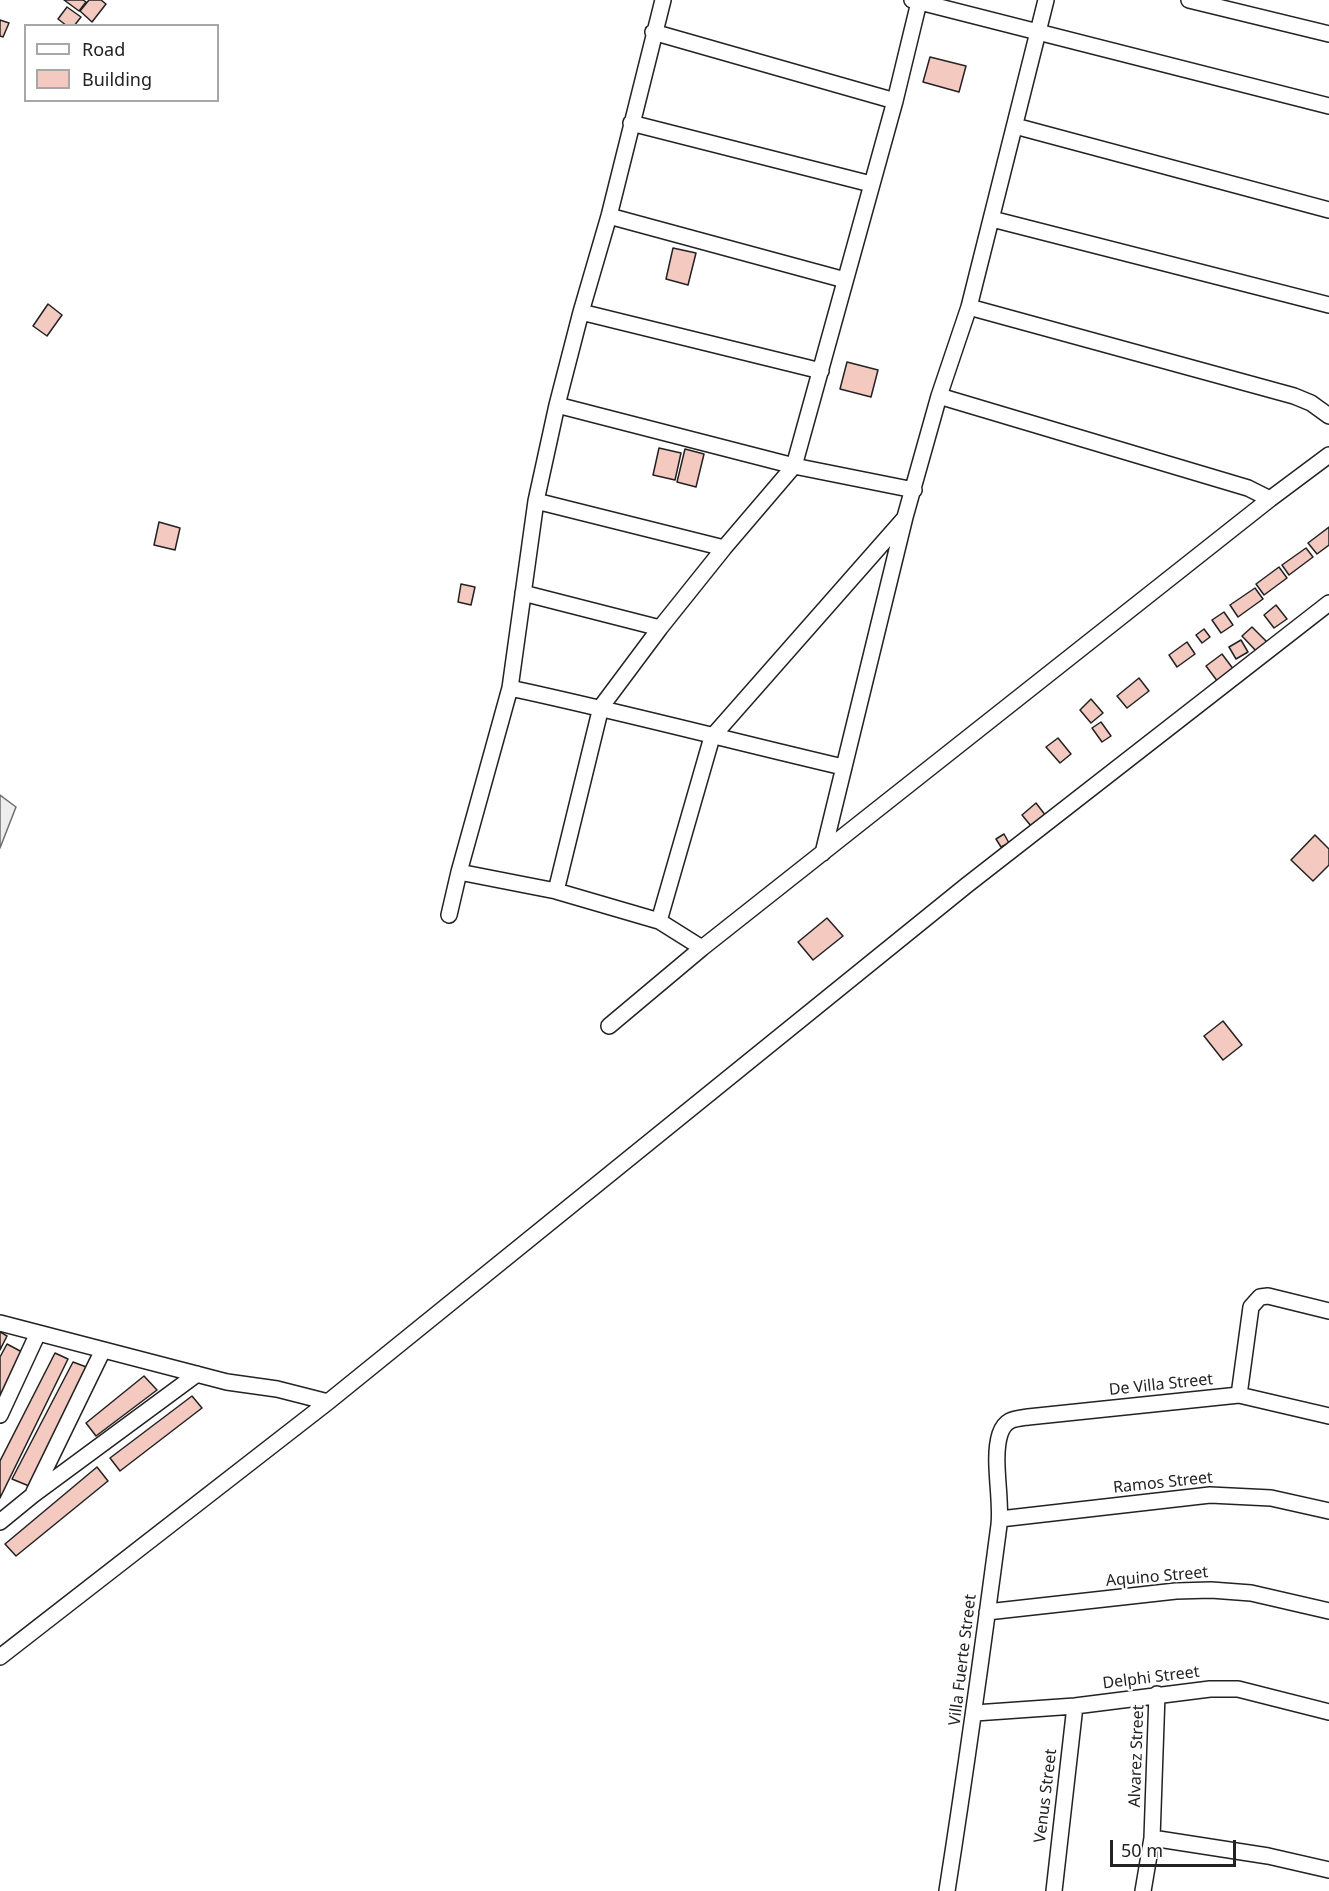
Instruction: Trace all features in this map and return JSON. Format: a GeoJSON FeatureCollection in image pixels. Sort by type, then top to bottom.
{"type":"FeatureCollection","features":[{"type":"Feature","properties":{"kind":"street"},"geometry":{"type":"LineString","coordinates":[[449,915],[510,687],[537,501],[557,405],[580,312],[609,216],[653,32],[663,0]]}},
{"type":"Feature","properties":{"kind":"street"},"geometry":{"type":"LineString","coordinates":[[823,853],[905,517],[939,396],[969,307],[1046,0]]}},
{"type":"Feature","properties":{"kind":"street"},"geometry":{"type":"LineString","coordinates":[[1189,0],[1329,34]]}},
{"type":"Feature","properties":{"kind":"street"},"geometry":{"type":"LineString","coordinates":[[556,891],[601,707],[724,548],[794,466],[895,101],[916,1],[1329,106]]}},
{"type":"Feature","properties":{"kind":"street"},"geometry":{"type":"LineString","coordinates":[[653,32],[895,101]]}},
{"type":"Feature","properties":{"kind":"street"},"geometry":{"type":"LineString","coordinates":[[631,123],[871,184]]}},
{"type":"Feature","properties":{"kind":"street"},"geometry":{"type":"LineString","coordinates":[[1015,126],[1329,210]]}},
{"type":"Feature","properties":{"kind":"street"},"geometry":{"type":"LineString","coordinates":[[609,216],[845,280]]}},
{"type":"Feature","properties":{"kind":"street"},"geometry":{"type":"LineString","coordinates":[[992,219],[1329,305]]}},
{"type":"Feature","properties":{"kind":"street"},"geometry":{"type":"LineString","coordinates":[[969,307],[1294,396],[1311,403],[1329,416]]}},
{"type":"Feature","properties":{"kind":"street"},"geometry":{"type":"LineString","coordinates":[[580,312],[821,371]]}},
{"type":"Feature","properties":{"kind":"street"},"geometry":{"type":"LineString","coordinates":[[939,396],[1248,488],[1270,499]]}},
{"type":"Feature","properties":{"kind":"street"},"geometry":{"type":"LineString","coordinates":[[557,405],[794,466],[914,490]]}},
{"type":"Feature","properties":{"kind":"street"},"geometry":{"type":"LineString","coordinates":[[609,1026],[702,948],[1270,499],[1329,455]]}},
{"type":"Feature","properties":{"kind":"street"},"geometry":{"type":"LineString","coordinates":[[537,501],[724,548]]}},
{"type":"Feature","properties":{"kind":"street"},"geometry":{"type":"LineString","coordinates":[[659,921],[712,737],[905,517]]}},
{"type":"Feature","properties":{"kind":"street"},"geometry":{"type":"LineString","coordinates":[[523,593],[660,628]]}},
{"type":"Feature","properties":{"kind":"street"},"geometry":{"type":"LineString","coordinates":[[0,1657],[328,1402],[967,885],[1329,603]]}},
{"type":"Feature","properties":{"kind":"street"},"geometry":{"type":"LineString","coordinates":[[510,687],[601,707],[712,737],[843,767]]}},
{"type":"Feature","properties":{"kind":"street"},"geometry":{"type":"LineString","coordinates":[[459,872],[556,891],[659,921],[702,948]]}},
{"type":"Feature","properties":{"kind":"street"},"geometry":{"type":"LineString","coordinates":[[1239,1395],[1251,1307],[1256,1301],[1268,1296],[1329,1311]]}},
{"type":"Feature","properties":{"kind":"street"},"geometry":{"type":"LineString","coordinates":[[0,1323],[227,1382],[278,1389],[328,1402]]}},
{"type":"Feature","properties":{"kind":"street"},"geometry":{"type":"LineString","coordinates":[[0,1415],[38,1333]]}},
{"type":"Feature","properties":{"kind":"street"},"geometry":{"type":"LineString","coordinates":[[33,1495],[104,1350]]}},
{"type":"Feature","properties":{"kind":"street"},"geometry":{"type":"LineString","coordinates":[[0,1522],[197,1374]]}},
{"type":"Feature","properties":{"kind":"street","name":"De Villa Street"},"geometry":{"type":"LineString","coordinates":[[1001,1432],[1009,1420],[1239,1395],[1329,1416]]}},
{"type":"Feature","properties":{"kind":"street","name":"Villa Fuerte Street"},"geometry":{"type":"LineString","coordinates":[[947,1891],[975,1713],[1000,1519],[998,1442],[1001,1432]]}},
{"type":"Feature","properties":{"kind":"street","name":"Ramos Street"},"geometry":{"type":"LineString","coordinates":[[1000,1519],[1210,1495],[1271,1498],[1329,1511]]}},
{"type":"Feature","properties":{"kind":"street","name":"Aquino Street"},"geometry":{"type":"LineString","coordinates":[[987,1612],[1176,1591],[1211,1590],[1251,1593],[1329,1611]]}},
{"type":"Feature","properties":{"kind":"street","name":"Delphi Street"},"geometry":{"type":"LineString","coordinates":[[975,1713],[1075,1706],[1210,1689],[1238,1689],[1329,1712]]}},
{"type":"Feature","properties":{"kind":"street","name":"Alvarez Street"},"geometry":{"type":"LineString","coordinates":[[1143,1891],[1152,1838],[1157,1694]]}},
{"type":"Feature","properties":{"kind":"street","name":"Venus Street"},"geometry":{"type":"LineString","coordinates":[[1054,1891],[1075,1706]]}},
{"type":"Feature","properties":{"kind":"street"},"geometry":{"type":"LineString","coordinates":[[1152,1838],[1268,1856],[1329,1870]]}},
{"type":"Feature","properties":{"kind":"shaded area"},"geometry":{"type":"Polygon","coordinates":[[[0,795],[16,807],[0,848],[0,795]]]}},
{"type":"Feature","properties":{"kind":"building"},"geometry":{"type":"Polygon","coordinates":[[[64,0],[83,0],[86,2],[79,11],[64,0]]]}},
{"type":"Feature","properties":{"kind":"building"},"geometry":{"type":"Polygon","coordinates":[[[89,0],[101,0],[106,4],[92,22],[80,11],[89,0]]]}},
{"type":"Feature","properties":{"kind":"building"},"geometry":{"type":"Polygon","coordinates":[[[67,7],[81,17],[76,24],[64,24],[58,19],[67,7]]]}},
{"type":"Feature","properties":{"kind":"building"},"geometry":{"type":"Polygon","coordinates":[[[0,20],[9,23],[3,37],[0,36],[0,20]]]}},
{"type":"Feature","properties":{"kind":"building"},"geometry":{"type":"Polygon","coordinates":[[[930,57],[966,66],[959,92],[923,82],[930,57]]]}},
{"type":"Feature","properties":{"kind":"building"},"geometry":{"type":"Polygon","coordinates":[[[673,248],[696,253],[688,285],[666,279],[673,248]]]}},
{"type":"Feature","properties":{"kind":"building"},"geometry":{"type":"Polygon","coordinates":[[[48,304],[62,315],[47,336],[33,326],[48,304]]]}},
{"type":"Feature","properties":{"kind":"building"},"geometry":{"type":"Polygon","coordinates":[[[847,362],[878,370],[871,397],[840,389],[847,362]]]}},
{"type":"Feature","properties":{"kind":"building"},"geometry":{"type":"Polygon","coordinates":[[[659,448],[681,453],[675,480],[653,475],[659,448]]]}},
{"type":"Feature","properties":{"kind":"building"},"geometry":{"type":"Polygon","coordinates":[[[685,449],[704,454],[696,487],[677,482],[685,449]]]}},
{"type":"Feature","properties":{"kind":"building"},"geometry":{"type":"Polygon","coordinates":[[[159,522],[180,528],[175,550],[154,545],[159,522]]]}},
{"type":"Feature","properties":{"kind":"building"},"geometry":{"type":"Polygon","coordinates":[[[1329,527],[1329,545],[1317,554],[1308,543],[1329,527]]]}},
{"type":"Feature","properties":{"kind":"building"},"geometry":{"type":"Polygon","coordinates":[[[1306,548],[1313,557],[1289,575],[1282,565],[1306,548]]]}},
{"type":"Feature","properties":{"kind":"building"},"geometry":{"type":"Polygon","coordinates":[[[1279,567],[1287,578],[1264,595],[1256,584],[1279,567]]]}},
{"type":"Feature","properties":{"kind":"building"},"geometry":{"type":"Polygon","coordinates":[[[461,584],[475,587],[471,605],[458,602],[461,584]]]}},
{"type":"Feature","properties":{"kind":"building"},"geometry":{"type":"Polygon","coordinates":[[[1255,588],[1263,599],[1238,617],[1230,605],[1255,588]]]}},
{"type":"Feature","properties":{"kind":"building"},"geometry":{"type":"Polygon","coordinates":[[[1276,605],[1287,619],[1274,628],[1264,615],[1276,605]]]}},
{"type":"Feature","properties":{"kind":"building"},"geometry":{"type":"Polygon","coordinates":[[[1224,612],[1233,625],[1221,633],[1212,620],[1224,612]]]}},
{"type":"Feature","properties":{"kind":"building"},"geometry":{"type":"Polygon","coordinates":[[[1252,627],[1267,642],[1257,652],[1242,636],[1252,627]]]}},
{"type":"Feature","properties":{"kind":"building"},"geometry":{"type":"Polygon","coordinates":[[[1204,629],[1210,637],[1202,643],[1196,635],[1204,629]]]}},
{"type":"Feature","properties":{"kind":"building"},"geometry":{"type":"Polygon","coordinates":[[[1241,640],[1248,652],[1236,659],[1229,647],[1241,640]]]}},
{"type":"Feature","properties":{"kind":"building"},"geometry":{"type":"Polygon","coordinates":[[[1187,642],[1195,654],[1177,667],[1169,655],[1187,642]]]}},
{"type":"Feature","properties":{"kind":"building"},"geometry":{"type":"Polygon","coordinates":[[[1222,654],[1234,670],[1218,682],[1206,666],[1222,654]]]}},
{"type":"Feature","properties":{"kind":"building"},"geometry":{"type":"Polygon","coordinates":[[[1139,678],[1149,691],[1127,708],[1117,696],[1139,678]]]}},
{"type":"Feature","properties":{"kind":"building"},"geometry":{"type":"Polygon","coordinates":[[[1091,699],[1103,713],[1091,723],[1080,710],[1091,699]]]}},
{"type":"Feature","properties":{"kind":"building"},"geometry":{"type":"Polygon","coordinates":[[[1101,722],[1111,736],[1102,742],[1092,728],[1101,722]]]}},
{"type":"Feature","properties":{"kind":"building"},"geometry":{"type":"Polygon","coordinates":[[[1058,738],[1071,754],[1060,763],[1046,747],[1058,738]]]}},
{"type":"Feature","properties":{"kind":"building"},"geometry":{"type":"Polygon","coordinates":[[[1036,803],[1046,816],[1031,826],[1022,815],[1036,803]]]}},
{"type":"Feature","properties":{"kind":"building"},"geometry":{"type":"Polygon","coordinates":[[[1004,834],[1009,843],[1001,847],[996,839],[1004,834]]]}},
{"type":"Feature","properties":{"kind":"building"},"geometry":{"type":"Polygon","coordinates":[[[1315,835],[1329,849],[1329,865],[1313,881],[1291,860],[1315,835]]]}},
{"type":"Feature","properties":{"kind":"building"},"geometry":{"type":"Polygon","coordinates":[[[827,918],[843,936],[813,960],[798,942],[827,918]]]}},
{"type":"Feature","properties":{"kind":"building"},"geometry":{"type":"Polygon","coordinates":[[[1223,1021],[1242,1045],[1223,1060],[1204,1036],[1223,1021]]]}},
{"type":"Feature","properties":{"kind":"building"},"geometry":{"type":"Polygon","coordinates":[[[0,1332],[7,1336],[0,1350],[0,1332]]]}},
{"type":"Feature","properties":{"kind":"building"},"geometry":{"type":"Polygon","coordinates":[[[7,1344],[22,1352],[0,1396],[0,1357],[7,1344]]]}},
{"type":"Feature","properties":{"kind":"building"},"geometry":{"type":"Polygon","coordinates":[[[55,1353],[68,1359],[0,1498],[0,1461],[55,1353]]]}},
{"type":"Feature","properties":{"kind":"building"},"geometry":{"type":"Polygon","coordinates":[[[73,1362],[89,1368],[29,1486],[12,1479],[73,1362]]]}},
{"type":"Feature","properties":{"kind":"building"},"geometry":{"type":"Polygon","coordinates":[[[144,1376],[157,1390],[96,1436],[86,1423],[144,1376]]]}},
{"type":"Feature","properties":{"kind":"building"},"geometry":{"type":"Polygon","coordinates":[[[192,1396],[202,1408],[120,1471],[110,1458],[192,1396]]]}},
{"type":"Feature","properties":{"kind":"building"},"geometry":{"type":"Polygon","coordinates":[[[97,1467],[108,1481],[16,1556],[5,1544],[97,1467]]]}}]}
